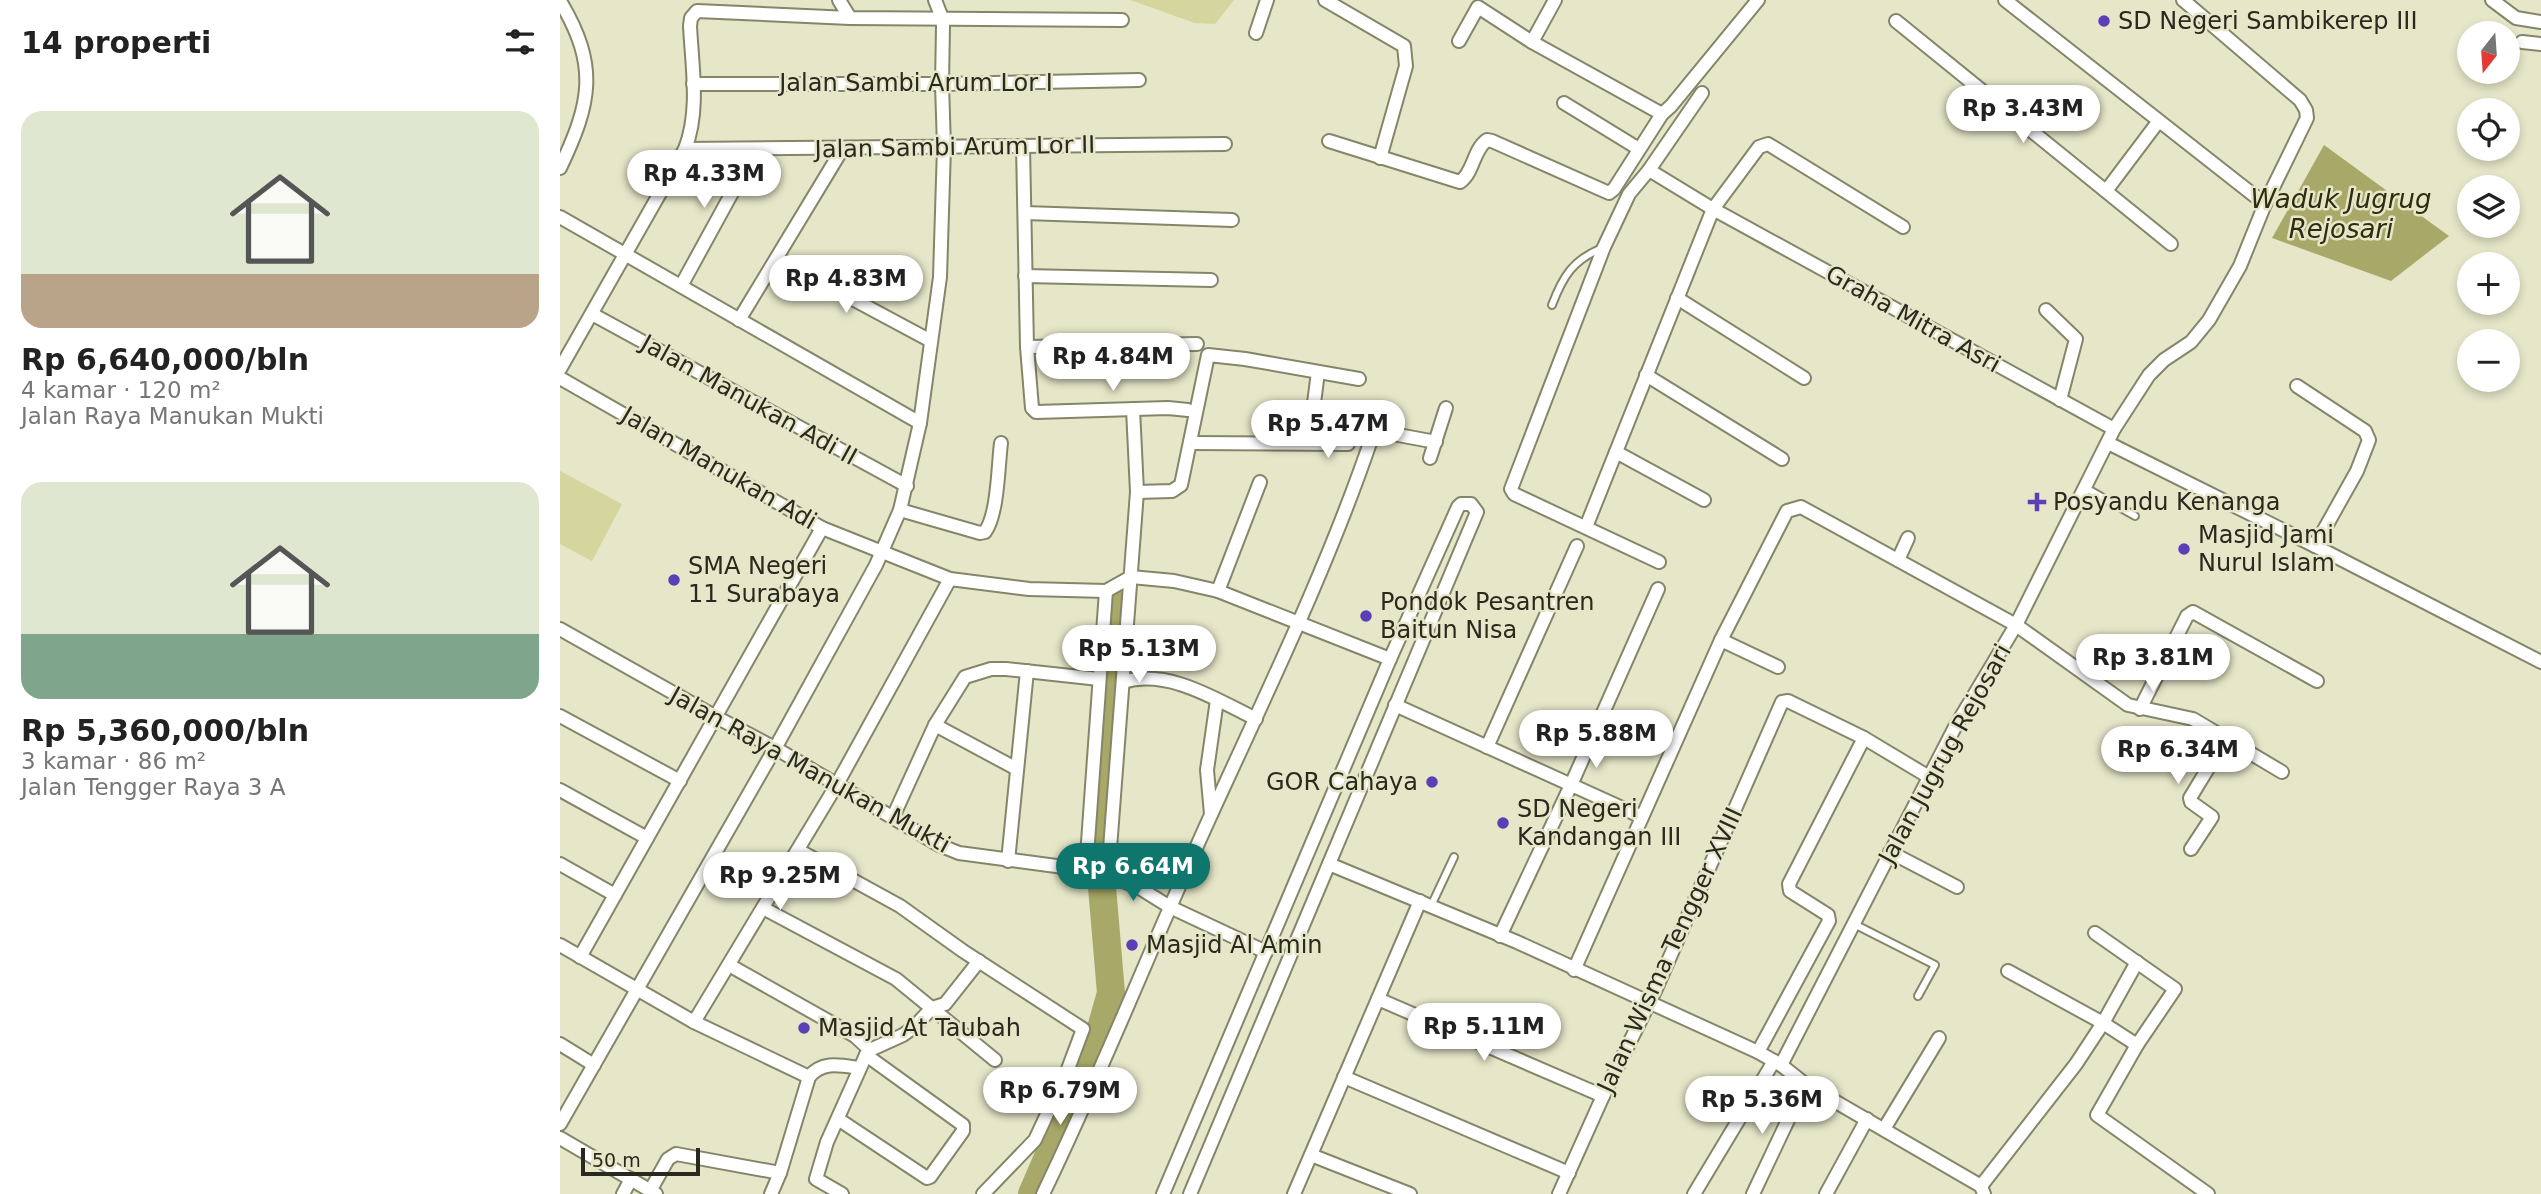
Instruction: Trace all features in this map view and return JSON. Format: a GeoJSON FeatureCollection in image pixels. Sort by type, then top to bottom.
{"type":"FeatureCollection","features":[{"type":"Feature","properties":{"kind":"street"},"geometry":{"type":"LineString","coordinates":[[839,0],[850,18]]}},
{"type":"Feature","properties":{"kind":"street"},"geometry":{"type":"LineString","coordinates":[[560,1124],[775,748],[882,551],[900,510],[920,423],[940,277],[944,147],[942,18],[935,0]]}},
{"type":"Feature","properties":{"kind":"street"},"geometry":{"type":"LineString","coordinates":[[1256,33],[1267,0]]}},
{"type":"Feature","properties":{"kind":"street"},"geometry":{"type":"LineString","coordinates":[[1325,0],[1404,46],[1406,66],[1380,158]]}},
{"type":"Feature","properties":{"kind":"street"},"geometry":{"type":"LineString","coordinates":[[1532,42],[1555,0]]}},
{"type":"Feature","properties":{"kind":"street"},"geometry":{"type":"LineString","coordinates":[[1329,141],[1460,182],[1466,178],[1481,144],[1487,140],[1609,193],[1661,114],[1671,106],[1758,0]]}},
{"type":"Feature","properties":{"kind":"street"},"geometry":{"type":"LineString","coordinates":[[2006,0],[2265,204]]}},
{"type":"Feature","properties":{"kind":"street"},"geometry":{"type":"LineString","coordinates":[[2492,0],[2516,18],[2541,22]]}},
{"type":"Feature","properties":{"kind":"street"},"geometry":{"type":"LineString","coordinates":[[560,1],[579,38],[587,77],[581,118],[560,168]]}},
{"type":"Feature","properties":{"kind":"street","name":"Jalan Jugrug Rejosari"},"geometry":{"type":"LineString","coordinates":[[1694,1194],[1778,1063],[1854,924],[1955,727],[2016,625],[2114,429],[2149,375],[2164,360],[2191,342],[2209,320],[2240,266],[2265,204],[2307,118],[2300,100],[2190,2]]}},
{"type":"Feature","properties":{"kind":"street"},"geometry":{"type":"LineString","coordinates":[[1459,41],[1480,4],[1532,42],[1661,114]]}},
{"type":"Feature","properties":{"kind":"street"},"geometry":{"type":"LineString","coordinates":[[560,369],[685,149],[692,131],[690,26],[691,18],[697,11],[850,18],[1122,20]]}},
{"type":"Feature","properties":{"kind":"street"},"geometry":{"type":"LineString","coordinates":[[1896,21],[2171,244]]}},
{"type":"Feature","properties":{"kind":"street"},"geometry":{"type":"LineString","coordinates":[[2522,42],[2541,44]]}},
{"type":"Feature","properties":{"kind":"street","name":"Jalan Sambi Arum Lor I"},"geometry":{"type":"LineString","coordinates":[[693,84],[942,84],[1139,80]]}},
{"type":"Feature","properties":{"kind":"street"},"geometry":{"type":"LineString","coordinates":[[1659,562],[1514,494],[1511,489],[1604,247],[1629,194],[1649,170],[1702,93]]}},
{"type":"Feature","properties":{"kind":"street"},"geometry":{"type":"LineString","coordinates":[[1564,103],[1639,149]]}},
{"type":"Feature","properties":{"kind":"street"},"geometry":{"type":"LineString","coordinates":[[2106,191],[2158,122]]}},
{"type":"Feature","properties":{"kind":"street","name":"Jalan Sambi Arum Lor II"},"geometry":{"type":"LineString","coordinates":[[685,149],[1226,144]]}},
{"type":"Feature","properties":{"kind":"street"},"geometry":{"type":"LineString","coordinates":[[1586,527],[1713,209],[1759,147],[1765,144],[1903,227]]}},
{"type":"Feature","properties":{"kind":"street"},"geometry":{"type":"LineString","coordinates":[[1023,146],[1027,347],[1032,408],[1037,412],[1188,410]]}},
{"type":"Feature","properties":{"kind":"street"},"geometry":{"type":"LineString","coordinates":[[739,320],[843,148]]}},
{"type":"Feature","properties":{"kind":"street"},"geometry":{"type":"LineString","coordinates":[[681,286],[756,149]]}},
{"type":"Feature","properties":{"kind":"street","name":"Graha Mitra Asri"},"geometry":{"type":"LineString","coordinates":[[1649,170],[1713,209],[2114,429]]}},
{"type":"Feature","properties":{"kind":"street"},"geometry":{"type":"LineString","coordinates":[[1025,213],[1232,220]]}},
{"type":"Feature","properties":{"kind":"street"},"geometry":{"type":"LineString","coordinates":[[560,217],[920,423]]}},
{"type":"Feature","properties":{"kind":"street"},"geometry":{"type":"LineString","coordinates":[[778,259],[931,341]]}},
{"type":"Feature","properties":{"kind":"street"},"geometry":{"type":"LineString","coordinates":[[1025,276],[1211,279]]}},
{"type":"Feature","properties":{"kind":"street"},"geometry":{"type":"LineString","coordinates":[[1677,298],[1804,378]]}},
{"type":"Feature","properties":{"kind":"street"},"geometry":{"type":"LineString","coordinates":[[2046,310],[2076,339],[2060,400]]}},
{"type":"Feature","properties":{"kind":"street","name":"Jalan Manukan Adi II"},"geometry":{"type":"LineString","coordinates":[[592,314],[907,486]]}},
{"type":"Feature","properties":{"kind":"street"},"geometry":{"type":"LineString","coordinates":[[1027,347],[1197,344]]}},
{"type":"Feature","properties":{"kind":"street"},"geometry":{"type":"LineString","coordinates":[[1137,492],[1172,491],[1183,481],[1208,355],[1359,379]]}},
{"type":"Feature","properties":{"kind":"street"},"geometry":{"type":"LineString","coordinates":[[1309,442],[1318,372]]}},
{"type":"Feature","properties":{"kind":"street"},"geometry":{"type":"LineString","coordinates":[[1646,375],[1782,459]]}},
{"type":"Feature","properties":{"kind":"street","name":"Jalan Manukan Adi"},"geometry":{"type":"LineString","coordinates":[[560,378],[822,528],[950,579],[1029,589],[1106,591]]}},
{"type":"Feature","properties":{"kind":"street"},"geometry":{"type":"LineString","coordinates":[[2297,386],[2365,430],[2369,440],[2357,471],[2315,546]]}},
{"type":"Feature","properties":{"kind":"street"},"geometry":{"type":"LineString","coordinates":[[1430,458],[1446,408]]}},
{"type":"Feature","properties":{"kind":"street"},"geometry":{"type":"LineString","coordinates":[[1106,875],[1137,492],[1133,409]]}},
{"type":"Feature","properties":{"kind":"street"},"geometry":{"type":"LineString","coordinates":[[1043,1194],[1080,1118],[1170,907],[1298,623],[1372,437],[1382,432],[1436,442]]}},
{"type":"Feature","properties":{"kind":"street"},"geometry":{"type":"LineString","coordinates":[[900,510],[980,533],[985,532],[993,510],[1001,443]]}},
{"type":"Feature","properties":{"kind":"street"},"geometry":{"type":"LineString","coordinates":[[1191,443],[1348,444]]}},
{"type":"Feature","properties":{"kind":"street"},"geometry":{"type":"LineString","coordinates":[[2108,443],[2541,662]]}},
{"type":"Feature","properties":{"kind":"street"},"geometry":{"type":"LineString","coordinates":[[1616,452],[1704,500]]}},
{"type":"Feature","properties":{"kind":"street"},"geometry":{"type":"LineString","coordinates":[[1218,591],[1260,482]]}},
{"type":"Feature","properties":{"kind":"street"},"geometry":{"type":"LineString","coordinates":[[1163,1194],[1390,659],[1458,507],[1461,504],[1471,504],[1477,512],[1190,1194]]}},
{"type":"Feature","properties":{"kind":"street"},"geometry":{"type":"LineString","coordinates":[[1574,970],[1721,640],[1787,511],[1801,507],[2016,625],[2128,705],[2188,716],[2227,737],[2281,772]]}},
{"type":"Feature","properties":{"kind":"street"},"geometry":{"type":"LineString","coordinates":[[580,957],[822,528]]}},
{"type":"Feature","properties":{"kind":"street"},"geometry":{"type":"LineString","coordinates":[[1898,560],[1908,538]]}},
{"type":"Feature","properties":{"kind":"street"},"geometry":{"type":"LineString","coordinates":[[1488,747],[1577,546]]}},
{"type":"Feature","properties":{"kind":"street"},"geometry":{"type":"LineString","coordinates":[[1087,870],[1106,591],[1131,577],[1174,581],[1218,591],[1390,659]]}},
{"type":"Feature","properties":{"kind":"street"},"geometry":{"type":"LineString","coordinates":[[694,1022],[836,786],[950,579]]}},
{"type":"Feature","properties":{"kind":"street"},"geometry":{"type":"LineString","coordinates":[[1500,936],[1658,589]]}},
{"type":"Feature","properties":{"kind":"street"},"geometry":{"type":"LineString","coordinates":[[2140,709],[2187,616],[2193,612],[2317,681]]}},
{"type":"Feature","properties":{"kind":"street","name":"Jalan Raya Manukan Mukti"},"geometry":{"type":"LineString","coordinates":[[561,630],[775,748],[919,835],[959,853],[1087,870],[1106,875],[1138,887],[1170,907],[1266,952]]}},
{"type":"Feature","properties":{"kind":"street"},"geometry":{"type":"LineString","coordinates":[[1721,640],[1778,667]]}},
{"type":"Feature","properties":{"kind":"street"},"geometry":{"type":"LineString","coordinates":[[893,817],[935,725],[965,677],[992,669],[1099,679]]}},
{"type":"Feature","properties":{"kind":"street"},"geometry":{"type":"LineString","coordinates":[[1008,861],[1027,671]]}},
{"type":"Feature","properties":{"kind":"street"},"geometry":{"type":"LineString","coordinates":[[1123,682],[1143,678],[1192,688],[1256,719]]}},
{"type":"Feature","properties":{"kind":"street"},"geometry":{"type":"LineString","coordinates":[[1211,816],[1207,770],[1217,700]]}},
{"type":"Feature","properties":{"kind":"street","name":"Jalan Wisma Tengger XVIII"},"geometry":{"type":"LineString","coordinates":[[1559,1194],[1648,1003],[1780,705],[1783,701],[1788,701],[1864,738]]}},
{"type":"Feature","properties":{"kind":"street"},"geometry":{"type":"LineString","coordinates":[[1395,705],[1642,817]]}},
{"type":"Feature","properties":{"kind":"street"},"geometry":{"type":"LineString","coordinates":[[560,716],[680,780]]}},
{"type":"Feature","properties":{"kind":"street"},"geometry":{"type":"LineString","coordinates":[[935,725],[1017,769]]}},
{"type":"Feature","properties":{"kind":"street"},"geometry":{"type":"LineString","coordinates":[[2191,849],[2212,816],[2191,802],[2190,798],[2227,737]]}},
{"type":"Feature","properties":{"kind":"street"},"geometry":{"type":"LineString","coordinates":[[1758,1052],[1829,921],[1828,915],[1790,891],[1789,884],[1864,738],[1929,778]]}},
{"type":"Feature","properties":{"kind":"street"},"geometry":{"type":"LineString","coordinates":[[1355,742],[1376,751]]}},
{"type":"Feature","properties":{"kind":"street"},"geometry":{"type":"LineString","coordinates":[[560,790],[647,838]]}},
{"type":"Feature","properties":{"kind":"street"},"geometry":{"type":"LineString","coordinates":[[798,850],[900,906],[1081,1027],[1083,1032],[1035,1140],[983,1194]]}},
{"type":"Feature","properties":{"kind":"street"},"geometry":{"type":"LineString","coordinates":[[1890,852],[1957,887]]}},
{"type":"Feature","properties":{"kind":"street"},"geometry":{"type":"LineString","coordinates":[[560,864],[615,895]]}},
{"type":"Feature","properties":{"kind":"street"},"geometry":{"type":"LineString","coordinates":[[1329,864],[1500,936],[1758,1052],[1778,1063],[1805,1084],[1982,1190],[2104,1023],[2137,962]]}},
{"type":"Feature","properties":{"kind":"street"},"geometry":{"type":"LineString","coordinates":[[1294,1194],[1378,999],[1425,904]]}},
{"type":"Feature","properties":{"kind":"street"},"geometry":{"type":"LineString","coordinates":[[763,908],[896,979],[995,1059]]}},
{"type":"Feature","properties":{"kind":"street"},"geometry":{"type":"LineString","coordinates":[[2095,933],[2175,989],[2137,1045],[2097,1115],[2208,1194]]}},
{"type":"Feature","properties":{"kind":"street"},"geometry":{"type":"LineString","coordinates":[[560,945],[694,1022],[808,1077]]}},
{"type":"Feature","properties":{"kind":"street"},"geometry":{"type":"LineString","coordinates":[[842,1194],[817,1182],[817,1174],[859,1068],[868,1052],[903,1035],[932,1008],[945,1004],[979,961]]}},
{"type":"Feature","properties":{"kind":"street"},"geometry":{"type":"LineString","coordinates":[[729,965],[855,1036],[868,1052],[963,1125],[963,1131],[927,1178],[838,1119]]}},
{"type":"Feature","properties":{"kind":"street"},"geometry":{"type":"LineString","coordinates":[[2008,971],[2104,1023],[2137,1045]]}},
{"type":"Feature","properties":{"kind":"street"},"geometry":{"type":"LineString","coordinates":[[1378,999],[1603,1096]]}},
{"type":"Feature","properties":{"kind":"street"},"geometry":{"type":"LineString","coordinates":[[1233,1030],[1256,1040]]}},
{"type":"Feature","properties":{"kind":"street"},"geometry":{"type":"LineString","coordinates":[[1884,1129],[1939,1038]]}},
{"type":"Feature","properties":{"kind":"street"},"geometry":{"type":"LineString","coordinates":[[560,1044],[594,1065]]}},
{"type":"Feature","properties":{"kind":"street"},"geometry":{"type":"LineString","coordinates":[[771,1194],[780,1173],[808,1077],[819,1067],[836,1065],[859,1068]]}},
{"type":"Feature","properties":{"kind":"street"},"geometry":{"type":"LineString","coordinates":[[1344,1077],[1569,1173]]}},
{"type":"Feature","properties":{"kind":"street"},"geometry":{"type":"LineString","coordinates":[[1753,1194],[1805,1084]]}},
{"type":"Feature","properties":{"kind":"street"},"geometry":{"type":"LineString","coordinates":[[1826,1194],[1867,1119]]}},
{"type":"Feature","properties":{"kind":"street"},"geometry":{"type":"LineString","coordinates":[[560,1138],[653,1192],[668,1159],[676,1154],[780,1173]]}},
{"type":"Feature","properties":{"kind":"street"},"geometry":{"type":"LineString","coordinates":[[1311,1155],[1410,1194]]}},
{"type":"Feature","properties":{"kind":"street"},"geometry":{"type":"LineString","coordinates":[[623,1194],[631,1179]]}},
{"type":"Feature","properties":{"kind":"lane"},"geometry":{"type":"LineString","coordinates":[[1552,305],[1559,287],[1575,262],[1604,247]]}},
{"type":"Feature","properties":{"kind":"lane"},"geometry":{"type":"LineString","coordinates":[[2086,488],[2136,516]]}},
{"type":"Feature","properties":{"kind":"lane"},"geometry":{"type":"LineString","coordinates":[[1425,904],[1454,857]]}},
{"type":"Feature","properties":{"kind":"lane"},"geometry":{"type":"LineString","coordinates":[[1854,924],[1935,965],[1936,968],[1918,996]]}},
{"type":"Feature","properties":{"kind":"green space"},"geometry":{"type":"Polygon","coordinates":[[[1130,0],[1234,0],[1215,24],[1195,23],[1130,0]]]}},
{"type":"Feature","properties":{"kind":"green space"},"geometry":{"type":"Polygon","coordinates":[[[560,471],[622,504],[592,561],[560,544],[560,471]]]}},
{"type":"Feature","properties":{"kind":"water","name":"Waduk Jugrug Rejosari"},"geometry":{"type":"Polygon","coordinates":[[[2324,145],[2449,236],[2391,281],[2272,238],[2324,145]]]}},
{"type":"Feature","properties":{"kind":"waterway"},"geometry":{"type":"LineString","coordinates":[[1032,1194],[1096,1046],[1111,993],[1098,840],[1105,794],[1112,694],[1110,632],[1115,599]]}},
{"type":"Feature","properties":{"kind":"place","name":"SD Negeri Sambikerep III"},"geometry":{"type":"Point","coordinates":[2104,21]}},
{"type":"Feature","properties":{"kind":"place","name":"Posyandu Kenanga"},"geometry":{"type":"Point","coordinates":[2037,502]}},
{"type":"Feature","properties":{"kind":"place","name":"Masjid Jami Nurul Islam"},"geometry":{"type":"Point","coordinates":[2184,549]}},
{"type":"Feature","properties":{"kind":"place","name":"SMA Negeri 11 Surabaya"},"geometry":{"type":"Point","coordinates":[674,580]}},
{"type":"Feature","properties":{"kind":"place","name":"Pondok Pesantren Baitun Nisa"},"geometry":{"type":"Point","coordinates":[1366,616]}},
{"type":"Feature","properties":{"kind":"place","name":"GOR Cahaya"},"geometry":{"type":"Point","coordinates":[1432,782]}},
{"type":"Feature","properties":{"kind":"place","name":"SD Negeri Kandangan III"},"geometry":{"type":"Point","coordinates":[1503,823]}},
{"type":"Feature","properties":{"kind":"place","name":"Masjid Al Amin"},"geometry":{"type":"Point","coordinates":[1132,945]}},
{"type":"Feature","properties":{"kind":"place","name":"Masjid At Taubah"},"geometry":{"type":"Point","coordinates":[804,1028]}}]}
